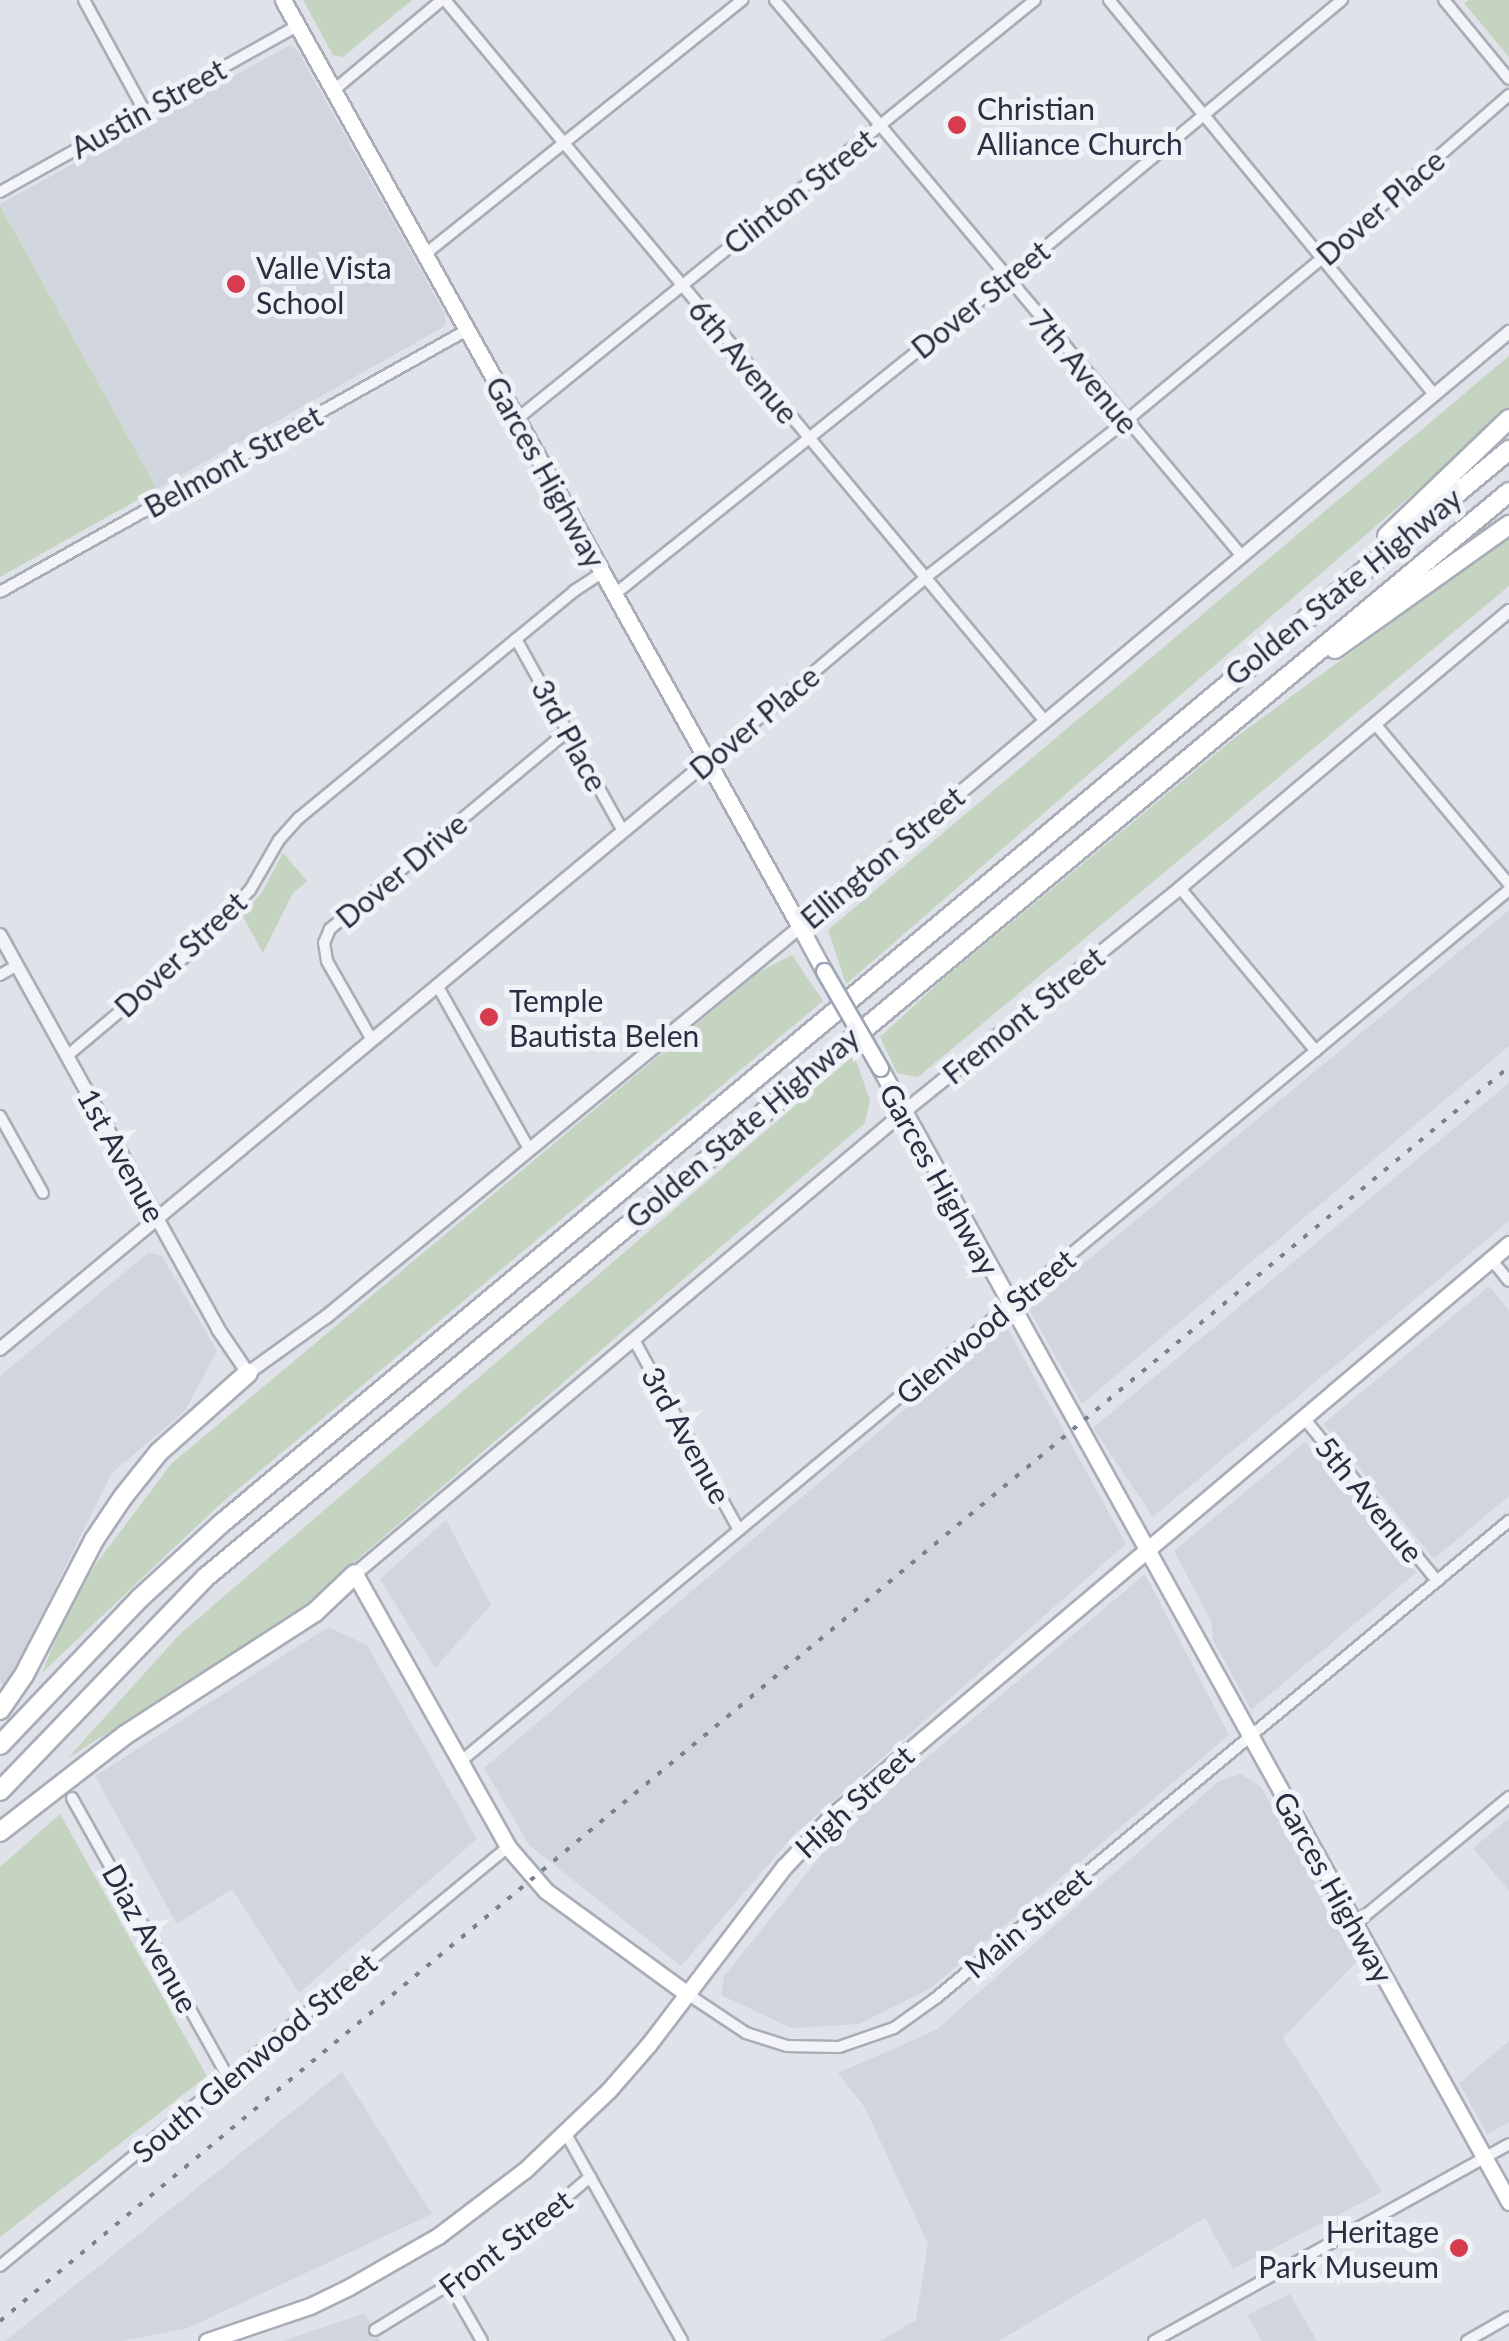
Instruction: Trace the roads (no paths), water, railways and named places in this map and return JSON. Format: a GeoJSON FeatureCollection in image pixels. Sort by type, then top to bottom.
{"type":"FeatureCollection","features":[{"type":"Feature","properties":{"kind":"highway"},"geometry":{"type":"LineString","coordinates":[[1313,609],[1509,419]]}},
{"type":"Feature","properties":{"kind":"highway","name":"Golden State Highway"},"geometry":{"type":"LineString","coordinates":[[0,1745],[138,1599],[222,1523],[1313,609],[1509,450]]}},
{"type":"Feature","properties":{"kind":"highway","name":"Golden State Highway"},"geometry":{"type":"LineString","coordinates":[[0,1791],[206,1577],[1509,492]]}},
{"type":"Feature","properties":{"kind":"highway"},"geometry":{"type":"LineString","coordinates":[[1260,699],[1509,525]]}},
{"type":"Feature","properties":{"kind":"highway"},"geometry":{"type":"LineString","coordinates":[[0,1710],[24,1674],[94,1540],[123,1497],[159,1452],[248,1373]]}},
{"type":"Feature","properties":{"kind":"highway"},"geometry":{"type":"LineString","coordinates":[[0,1832],[124,1734],[316,1612],[355,1574]]}},
{"type":"Feature","properties":{"kind":"main road","name":"Garces Highway"},"geometry":{"type":"LineString","coordinates":[[283,0],[1509,2202]]}},
{"type":"Feature","properties":{"kind":"main road","name":"High Street"},"geometry":{"type":"LineString","coordinates":[[207,2341],[310,2306],[438,2236],[566,2134],[649,2044],[784,1867],[831,1817],[1509,1244]]}},
{"type":"Feature","properties":{"kind":"main road"},"geometry":{"type":"LineString","coordinates":[[355,1574],[508,1847]]}},
{"type":"Feature","properties":{"kind":"main road","name":"Main Street"},"geometry":{"type":"LineString","coordinates":[[508,1847],[546,1891],[686,1993]]}},
{"type":"Feature","properties":{"kind":"street"},"geometry":{"type":"LineString","coordinates":[[84,0],[144,110]]}},
{"type":"Feature","properties":{"kind":"street"},"geometry":{"type":"LineString","coordinates":[[333,91],[443,0]]}},
{"type":"Feature","properties":{"kind":"street","name":"6th Avenue"},"geometry":{"type":"LineString","coordinates":[[443,0],[1044,720]]}},
{"type":"Feature","properties":{"kind":"street"},"geometry":{"type":"LineString","coordinates":[[424,255],[742,0]]}},
{"type":"Feature","properties":{"kind":"street","name":"7th Avenue"},"geometry":{"type":"LineString","coordinates":[[775,0],[1241,554]]}},
{"type":"Feature","properties":{"kind":"street","name":"Clinton Street"},"geometry":{"type":"LineString","coordinates":[[517,420],[1034,0]]}},
{"type":"Feature","properties":{"kind":"street"},"geometry":{"type":"LineString","coordinates":[[1109,0],[1433,394]]}},
{"type":"Feature","properties":{"kind":"street","name":"Dover Street"},"geometry":{"type":"LineString","coordinates":[[615,594],[1007,278],[1342,0]]}},
{"type":"Feature","properties":{"kind":"street"},"geometry":{"type":"LineString","coordinates":[[1444,0],[1509,79]]}},
{"type":"Feature","properties":{"kind":"street","name":"Austin Street"},"geometry":{"type":"LineString","coordinates":[[0,192],[297,26]]}},
{"type":"Feature","properties":{"kind":"street","name":"Dover Place"},"geometry":{"type":"LineString","coordinates":[[0,1349],[925,578],[1126,421],[1509,95]]}},
{"type":"Feature","properties":{"kind":"street","name":"Belmont Street"},"geometry":{"type":"LineString","coordinates":[[0,592],[466,330]]}},
{"type":"Feature","properties":{"kind":"street","name":"Ellington Street"},"geometry":{"type":"LineString","coordinates":[[248,1373],[326,1317],[800,927],[1509,332]]}},
{"type":"Feature","properties":{"kind":"street","name":"Dover Street"},"geometry":{"type":"LineString","coordinates":[[67,1056],[199,945],[250,890],[290,826],[602,572]]}},
{"type":"Feature","properties":{"kind":"street","name":"Fremont Street"},"geometry":{"type":"LineString","coordinates":[[355,1574],[904,1111],[1180,888],[1509,611]]}},
{"type":"Feature","properties":{"kind":"street","name":"3rd Place"},"geometry":{"type":"LineString","coordinates":[[516,639],[623,831]]}},
{"type":"Feature","properties":{"kind":"street"},"geometry":{"type":"LineString","coordinates":[[1376,724],[1509,887]]}},
{"type":"Feature","properties":{"kind":"street","name":"Dover Drive"},"geometry":{"type":"LineString","coordinates":[[372,1040],[327,961],[324,944],[330,929],[568,731]]}},
{"type":"Feature","properties":{"kind":"street","name":"Glenwood Street"},"geometry":{"type":"LineString","coordinates":[[460,1762],[1509,887]]}},
{"type":"Feature","properties":{"kind":"street"},"geometry":{"type":"LineString","coordinates":[[1180,888],[1316,1051]]}},
{"type":"Feature","properties":{"kind":"street","name":"1st Avenue"},"geometry":{"type":"LineString","coordinates":[[0,935],[218,1329],[248,1373]]}},
{"type":"Feature","properties":{"kind":"street"},"geometry":{"type":"LineString","coordinates":[[0,975],[17,965]]}},
{"type":"Feature","properties":{"kind":"street"},"geometry":{"type":"LineString","coordinates":[[437,985],[529,1148]]}},
{"type":"Feature","properties":{"kind":"street"},"geometry":{"type":"LineString","coordinates":[[0,1116],[43,1193]]}},
{"type":"Feature","properties":{"kind":"street"},"geometry":{"type":"LineString","coordinates":[[1491,1259],[1509,1281]]}},
{"type":"Feature","properties":{"kind":"street","name":"3rd Avenue"},"geometry":{"type":"LineString","coordinates":[[634,1340],[739,1530]]}},
{"type":"Feature","properties":{"kind":"street","name":"5th Avenue"},"geometry":{"type":"LineString","coordinates":[[1303,1417],[1437,1580]]}},
{"type":"Feature","properties":{"kind":"street","name":"Main Street"},"geometry":{"type":"LineString","coordinates":[[686,1993],[733,2026],[772,2043],[821,2049],[875,2038],[923,2008],[1509,1521]]}},
{"type":"Feature","properties":{"kind":"street"},"geometry":{"type":"LineString","coordinates":[[1355,1924],[1509,1797]]}},
{"type":"Feature","properties":{"kind":"street","name":"Diaz Avenue"},"geometry":{"type":"LineString","coordinates":[[72,1798],[229,2079]]}},
{"type":"Feature","properties":{"kind":"street","name":"South Glenwood Street"},"geometry":{"type":"LineString","coordinates":[[0,2266],[508,1847]]}},
{"type":"Feature","properties":{"kind":"street","name":"Front Street"},"geometry":{"type":"LineString","coordinates":[[375,2330],[451,2287],[525,2234],[590,2176],[566,2134]]}},
{"type":"Feature","properties":{"kind":"street"},"geometry":{"type":"LineString","coordinates":[[1154,2341],[1509,2144]]}},
{"type":"Feature","properties":{"kind":"street"},"geometry":{"type":"LineString","coordinates":[[590,2176],[682,2341]]}},
{"type":"Feature","properties":{"kind":"street"},"geometry":{"type":"LineString","coordinates":[[451,2287],[482,2341]]}},
{"type":"Feature","properties":{"kind":"street"},"geometry":{"type":"LineString","coordinates":[[1467,2341],[1509,2317]]}},
{"type":"Feature","properties":{"kind":"railway"},"geometry":{"type":"LineString","coordinates":[[0,2321],[1509,1067]]}},
{"type":"Feature","properties":{"kind":"place","name":"Christian Alliance Church"},"geometry":{"type":"Point","coordinates":[957,125]}},
{"type":"Feature","properties":{"kind":"place","name":"Valle Vista School"},"geometry":{"type":"Point","coordinates":[236,284]}},
{"type":"Feature","properties":{"kind":"place","name":"Temple Bautista Belen"},"geometry":{"type":"Point","coordinates":[489,1017]}},
{"type":"Feature","properties":{"kind":"place","name":"Heritage Park Museum"},"geometry":{"type":"Point","coordinates":[1459,2248]}}]}
